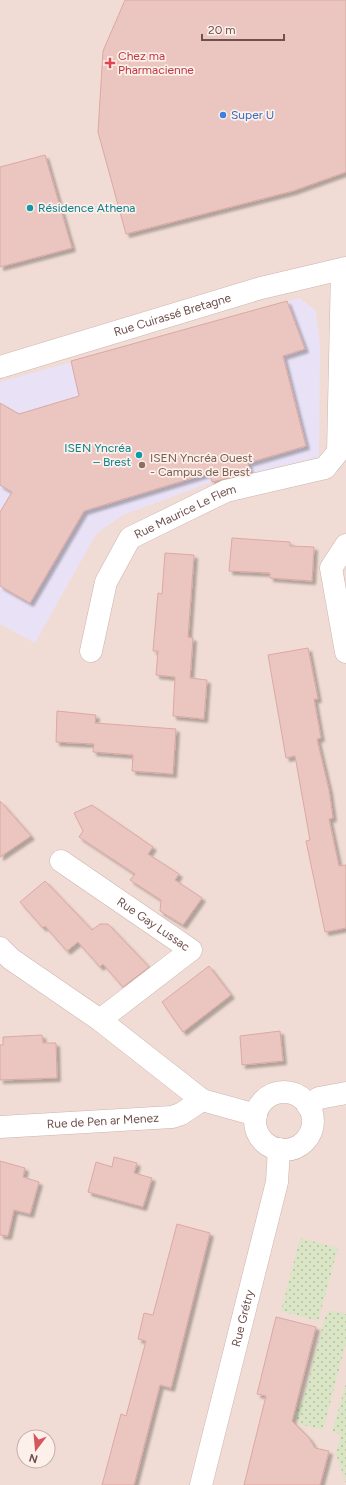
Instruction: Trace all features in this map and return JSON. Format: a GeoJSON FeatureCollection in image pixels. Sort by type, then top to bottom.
{"type":"FeatureCollection","features":[{"type":"Feature","properties":{"kind":"street","name":"Rue Cuirassé Bretagne"},"geometry":{"type":"LineString","coordinates":[[0,367],[261,288],[344,269]]}},
{"type":"Feature","properties":{"kind":"street","name":"Rue Maurice Le Flem"},"geometry":{"type":"LineString","coordinates":[[91,651],[106,582],[130,538],[226,491],[325,468],[338,452],[344,269]]}},
{"type":"Feature","properties":{"kind":"street"},"geometry":{"type":"LineString","coordinates":[[346,545],[331,568],[346,652]]}},
{"type":"Feature","properties":{"kind":"street","name":"Rue Gay Lussac"},"geometry":{"type":"LineString","coordinates":[[61,862],[191,950],[100,1020]]}},
{"type":"Feature","properties":{"kind":"street"},"geometry":{"type":"LineString","coordinates":[[0,948],[11,959],[100,1020],[202,1100],[256,1115]]}},
{"type":"Feature","properties":{"kind":"street"},"geometry":{"type":"LineString","coordinates":[[282,1092],[301,1098],[308,1106],[312,1115],[313,1124],[310,1133],[298,1147],[288,1150],[279,1150],[262,1141],[255,1124],[256,1115],[264,1101],[272,1095],[282,1092]]}},
{"type":"Feature","properties":{"kind":"street"},"geometry":{"type":"LineString","coordinates":[[308,1106],[319,1098],[346,1093]]}},
{"type":"Feature","properties":{"kind":"street","name":"Rue de Pen ar Menez"},"geometry":{"type":"LineString","coordinates":[[0,1128],[172,1117],[181,1114],[202,1100]]}},
{"type":"Feature","properties":{"kind":"street","name":"Rue Grétry"},"geometry":{"type":"LineString","coordinates":[[201,1485],[277,1182],[279,1150]]}},
{"type":"Feature","properties":{"kind":"shaded area"},"geometry":{"type":"Polygon","coordinates":[[[0,0],[346,0],[346,1485],[0,1485],[0,0]]]}},
{"type":"Feature","properties":{"kind":"shaded area","name":"ISEN Yncréa Ouest - Campus de Brest"},"geometry":{"type":"Polygon","coordinates":[[[300,298],[316,311],[320,344],[319,457],[212,482],[123,515],[96,534],[35,643],[0,624],[0,382],[300,298]]]}},
{"type":"Feature","properties":{"kind":"green space"},"geometry":{"type":"Polygon","coordinates":[[[300,1238],[338,1248],[318,1321],[281,1311],[300,1238]]]}},
{"type":"Feature","properties":{"kind":"green space"},"geometry":{"type":"Polygon","coordinates":[[[330,1311],[346,1314],[346,1343],[323,1430],[299,1424],[300,1420],[295,1419],[299,1404],[302,1403],[325,1317],[330,1311]]]}},
{"type":"Feature","properties":{"kind":"green space"},"geometry":{"type":"Polygon","coordinates":[[[346,1383],[346,1483],[336,1454],[341,1434],[332,1432],[346,1383]]]}},
{"type":"Feature","properties":{"kind":"building","name":"Super U"},"geometry":{"type":"Polygon","coordinates":[[[125,0],[346,0],[346,172],[293,191],[126,234],[98,132],[103,51],[125,0]]]}},
{"type":"Feature","properties":{"kind":"building","name":"Résidence Athena"},"geometry":{"type":"Polygon","coordinates":[[[45,155],[72,248],[0,267],[0,167],[45,155]]]}},
{"type":"Feature","properties":{"kind":"building","name":"ISEN Yncréa Ouest - Campus de Brest"},"geometry":{"type":"Polygon","coordinates":[[[287,301],[305,349],[283,356],[306,446],[248,463],[250,473],[212,482],[209,473],[84,511],[30,603],[0,586],[0,512],[12,492],[0,485],[0,403],[19,414],[79,396],[71,361],[287,301]]]}},
{"type":"Feature","properties":{"kind":"building"},"geometry":{"type":"Polygon","coordinates":[[[232,538],[290,542],[290,546],[314,547],[312,581],[270,578],[270,573],[229,571],[232,538]]]}},
{"type":"Feature","properties":{"kind":"building"},"geometry":{"type":"Polygon","coordinates":[[[165,553],[194,555],[188,637],[193,638],[190,678],[207,680],[204,719],[173,716],[175,677],[156,675],[158,651],[153,651],[158,593],[162,594],[165,553]]]}},
{"type":"Feature","properties":{"kind":"building"},"geometry":{"type":"Polygon","coordinates":[[[308,648],[318,699],[314,699],[321,738],[317,739],[329,790],[333,818],[329,819],[339,866],[346,865],[346,928],[325,932],[306,841],[310,840],[295,756],[286,758],[268,655],[308,648]]]}},
{"type":"Feature","properties":{"kind":"building"},"geometry":{"type":"Polygon","coordinates":[[[57,711],[96,715],[95,723],[176,729],[173,774],[132,771],[133,755],[93,752],[94,744],[56,742],[57,711]]]}},
{"type":"Feature","properties":{"kind":"building"},"geometry":{"type":"Polygon","coordinates":[[[0,801],[31,836],[0,857],[0,801]]]}},
{"type":"Feature","properties":{"kind":"building"},"geometry":{"type":"Polygon","coordinates":[[[92,805],[153,847],[148,854],[179,874],[175,880],[202,898],[183,925],[160,911],[161,900],[130,880],[135,874],[79,837],[83,831],[74,813],[92,805]]]}},
{"type":"Feature","properties":{"kind":"building"},"geometry":{"type":"Polygon","coordinates":[[[45,881],[92,930],[100,924],[108,924],[149,967],[123,987],[103,964],[100,967],[78,942],[67,951],[45,926],[43,928],[20,902],[45,881]]]}},
{"type":"Feature","properties":{"kind":"building"},"geometry":{"type":"Polygon","coordinates":[[[209,966],[231,995],[183,1032],[162,1002],[209,966]]]}},
{"type":"Feature","properties":{"kind":"building"},"geometry":{"type":"Polygon","coordinates":[[[280,1031],[283,1061],[242,1065],[240,1036],[280,1031]]]}},
{"type":"Feature","properties":{"kind":"building"},"geometry":{"type":"Polygon","coordinates":[[[42,1035],[43,1043],[56,1043],[57,1078],[0,1080],[0,1045],[3,1045],[3,1037],[42,1035]]]}},
{"type":"Feature","properties":{"kind":"building"},"geometry":{"type":"Polygon","coordinates":[[[114,1157],[137,1163],[134,1173],[152,1178],[143,1207],[88,1192],[96,1162],[112,1167],[114,1157]]]}},
{"type":"Feature","properties":{"kind":"building"},"geometry":{"type":"Polygon","coordinates":[[[0,1161],[25,1168],[23,1177],[39,1182],[30,1214],[14,1210],[8,1236],[0,1235],[0,1161]]]}},
{"type":"Feature","properties":{"kind":"building"},"geometry":{"type":"Polygon","coordinates":[[[177,1224],[210,1233],[171,1388],[160,1385],[134,1485],[102,1485],[121,1414],[126,1416],[146,1341],[138,1339],[144,1313],[153,1315],[177,1224]]]}},
{"type":"Feature","properties":{"kind":"building"},"geometry":{"type":"Polygon","coordinates":[[[276,1317],[316,1327],[292,1421],[309,1438],[315,1448],[329,1451],[320,1485],[244,1485],[266,1396],[257,1394],[276,1317]]]}},
{"type":"Feature","properties":{"kind":"place","name":"Chez ma Pharmacienne"},"geometry":{"type":"Point","coordinates":[110,63]}},
{"type":"Feature","properties":{"kind":"place","name":"Super U"},"geometry":{"type":"Point","coordinates":[223,115]}},
{"type":"Feature","properties":{"kind":"place","name":"Résidence Athena"},"geometry":{"type":"Point","coordinates":[30,208]}},
{"type":"Feature","properties":{"kind":"place","name":"ISEN Yncréa – Brest"},"geometry":{"type":"Point","coordinates":[139,455]}},
{"type":"Feature","properties":{"kind":"place","name":"ISEN Yncréa Ouest - Campus de Brest"},"geometry":{"type":"Point","coordinates":[142,465]}}]}
